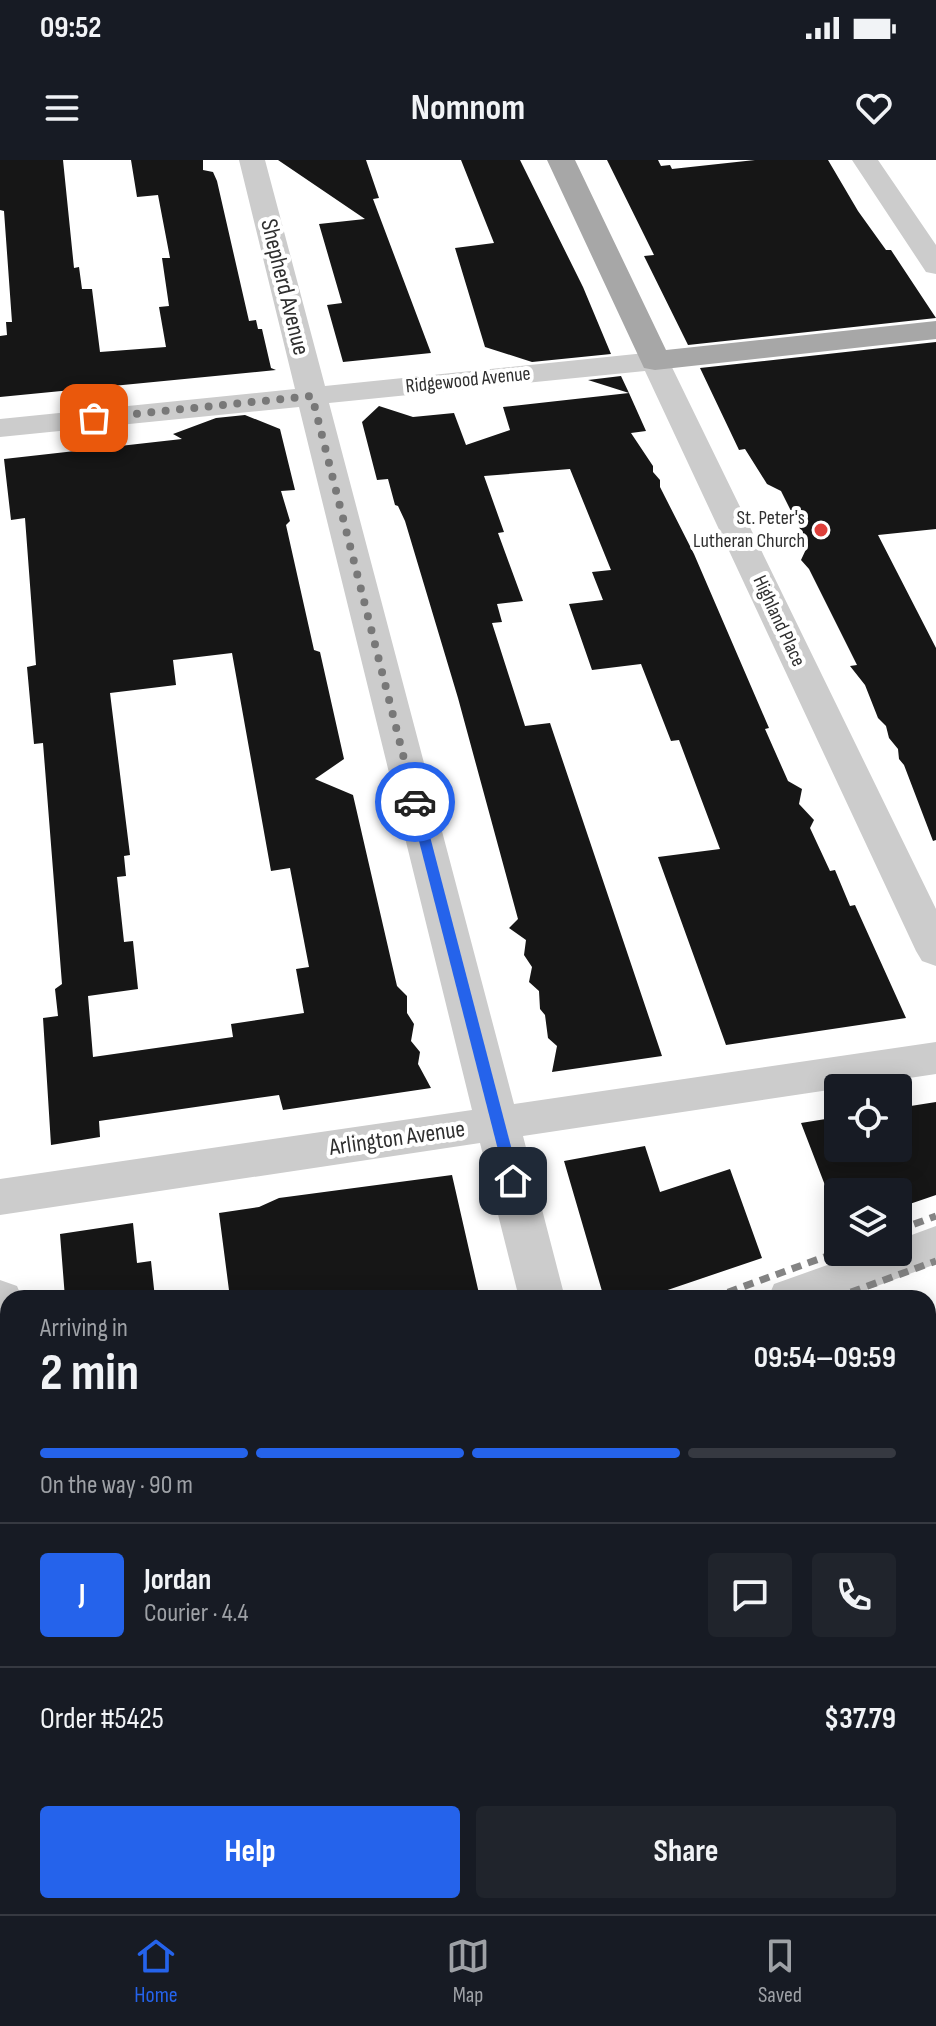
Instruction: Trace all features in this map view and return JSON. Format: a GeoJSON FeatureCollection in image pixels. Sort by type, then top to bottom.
{"type":"FeatureCollection","features":[{"type":"Feature","properties":{"kind":"main road","name":"Highland Place"},"geometry":{"type":"LineString","coordinates":[[561,160],[655,361]]}},
{"type":"Feature","properties":{"kind":"main road","name":"Ridgewood Avenue"},"geometry":{"type":"LineString","coordinates":[[655,361],[936,330]]}},
{"type":"Feature","properties":{"kind":"street","name":"Shepherd Avenue"},"geometry":{"type":"LineString","coordinates":[[252,160],[540,1290]]}},
{"type":"Feature","properties":{"kind":"street"},"geometry":{"type":"LineString","coordinates":[[865,160],[936,266]]}},
{"type":"Feature","properties":{"kind":"street","name":"Ridgewood Avenue"},"geometry":{"type":"LineString","coordinates":[[0,428],[655,361]]}},
{"type":"Feature","properties":{"kind":"street","name":"Highland Place"},"geometry":{"type":"LineString","coordinates":[[655,361],[936,951]]}},
{"type":"Feature","properties":{"kind":"street","name":"Arlington Avenue"},"geometry":{"type":"LineString","coordinates":[[0,1197],[936,1058]]}},
{"type":"Feature","properties":{"kind":"street"},"geometry":{"type":"LineString","coordinates":[[813,1290],[936,1245]]}},
{"type":"Feature","properties":{"kind":"building"},"geometry":{"type":"Polygon","coordinates":[[[0,160],[63,160],[74,268],[79,267],[82,289],[92,289],[100,352],[166,347],[159,307],[169,306],[162,258],[170,258],[158,195],[137,197],[131,160],[203,160],[203,170],[213,172],[217,181],[249,321],[256,320],[258,329],[262,329],[271,368],[276,370],[0,397],[0,336],[7,335],[6,322],[12,322],[4,211],[0,210],[0,160]]]}},
{"type":"Feature","properties":{"kind":"building"},"geometry":{"type":"Polygon","coordinates":[[[278,160],[366,160],[379,198],[373,199],[431,353],[343,362],[327,305],[342,303],[319,224],[365,219],[278,160]]]}},
{"type":"Feature","properties":{"kind":"building"},"geometry":{"type":"Polygon","coordinates":[[[461,160],[520,160],[583,287],[611,354],[532,362],[485,347],[455,248],[494,243],[461,160]]]}},
{"type":"Feature","properties":{"kind":"building"},"geometry":{"type":"Polygon","coordinates":[[[607,160],[658,160],[661,166],[670,165],[672,169],[755,160],[828,160],[858,211],[886,250],[891,250],[936,318],[688,345],[644,256],[654,255],[607,160]]]}},
{"type":"Feature","properties":{"kind":"building"},"geometry":{"type":"Polygon","coordinates":[[[936,342],[936,529],[878,535],[936,648],[936,840],[933,841],[899,759],[898,749],[878,718],[865,685],[850,666],[857,665],[809,569],[801,560],[808,545],[781,491],[767,484],[745,449],[739,450],[700,368],[936,342]]]}},
{"type":"Feature","properties":{"kind":"building"},"geometry":{"type":"Polygon","coordinates":[[[621,376],[629,393],[588,380],[621,376]]]}},
{"type":"Feature","properties":{"kind":"building"},"geometry":{"type":"Polygon","coordinates":[[[629,393],[646,431],[631,433],[660,480],[660,487],[694,554],[769,728],[765,729],[788,781],[802,789],[799,804],[814,820],[810,828],[830,871],[835,870],[850,906],[855,905],[906,1018],[726,1045],[658,857],[720,849],[679,740],[671,741],[641,664],[592,670],[569,604],[603,600],[592,572],[611,570],[570,469],[484,476],[504,532],[498,533],[523,601],[497,604],[502,622],[492,623],[525,726],[550,723],[662,1056],[552,1072],[557,1046],[548,1038],[545,1015],[540,1009],[539,991],[529,982],[532,967],[524,955],[526,940],[509,928],[518,919],[458,698],[405,521],[395,505],[388,479],[377,480],[362,422],[379,406],[413,417],[454,413],[466,445],[510,430],[503,407],[629,393]]]}},
{"type":"Feature","properties":{"kind":"building"},"geometry":{"type":"Polygon","coordinates":[[[245,415],[280,429],[295,490],[281,491],[290,521],[286,525],[314,650],[320,652],[344,759],[315,779],[353,795],[397,986],[407,996],[407,1013],[414,1024],[411,1041],[420,1052],[418,1064],[431,1088],[283,1110],[279,1095],[99,1121],[100,1137],[51,1145],[43,1018],[58,1016],[55,989],[62,984],[43,743],[34,744],[27,667],[36,665],[25,518],[11,520],[4,459],[182,439],[173,434],[216,418],[245,415]],[[232,653],[173,660],[176,685],[110,693],[130,855],[124,856],[126,876],[117,877],[124,942],[133,941],[138,989],[88,996],[93,1057],[233,1037],[231,1024],[304,1013],[296,969],[309,967],[290,868],[271,871],[232,653]]]}},
{"type":"Feature","properties":{"kind":"building"},"geometry":{"type":"Polygon","coordinates":[[[936,1102],[936,1195],[912,1203],[912,1178],[824,1178],[824,1183],[801,1123],[824,1119],[824,1162],[912,1162],[912,1106],[936,1102]]]}},
{"type":"Feature","properties":{"kind":"building"},"geometry":{"type":"Polygon","coordinates":[[[645,1146],[660,1192],[730,1169],[762,1258],[668,1290],[602,1290],[564,1161],[645,1146]]]}},
{"type":"Feature","properties":{"kind":"building"},"geometry":{"type":"Polygon","coordinates":[[[452,1175],[478,1290],[229,1290],[219,1213],[259,1207],[279,1198],[452,1175]]]}},
{"type":"Feature","properties":{"kind":"building"},"geometry":{"type":"Polygon","coordinates":[[[133,1223],[137,1263],[151,1261],[154,1290],[64,1290],[60,1234],[133,1223]]]}},
{"type":"Feature","properties":{"kind":"railway"},"geometry":{"type":"LineString","coordinates":[[912,1225],[936,1216]]}},
{"type":"Feature","properties":{"kind":"railway"},"geometry":{"type":"LineString","coordinates":[[734,1290],[824,1257]]}},
{"type":"Feature","properties":{"kind":"railway"},"geometry":{"type":"LineString","coordinates":[[857,1290],[936,1261]]}},
{"type":"Feature","properties":{"kind":"way so far"},"geometry":{"type":"LineString","coordinates":[[94,418],[312,396],[415,802]]}},
{"type":"Feature","properties":{"kind":"place","name":"St. Peter's Lutheran Church"},"geometry":{"type":"Point","coordinates":[821,530]}},
{"type":"Feature","properties":{"kind":"route"},"geometry":{"type":"LineString","coordinates":[[415,802],[513,1181]]}}]}
